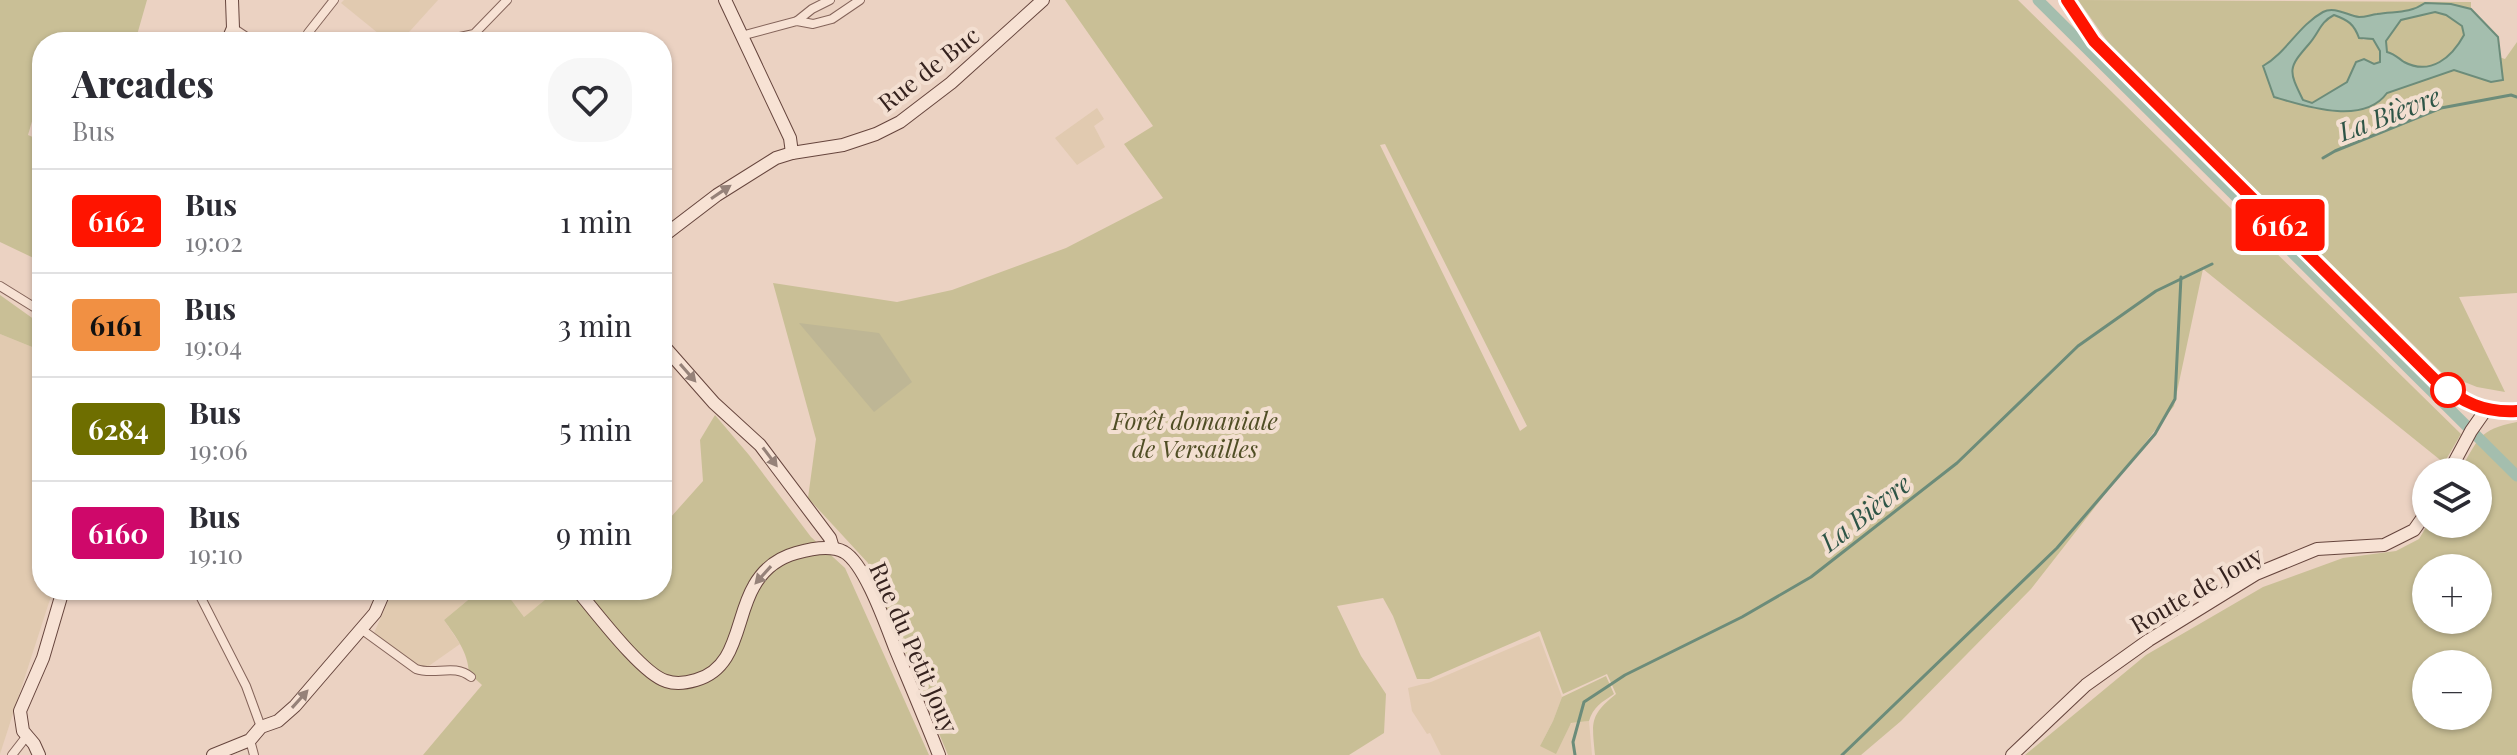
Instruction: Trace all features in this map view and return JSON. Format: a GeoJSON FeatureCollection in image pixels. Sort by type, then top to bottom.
{"type":"FeatureCollection","features":[{"type":"Feature","properties":{"kind":"street"},"geometry":{"type":"LineString","coordinates":[[231,32],[232,0]]}},
{"type":"Feature","properties":{"kind":"street"},"geometry":{"type":"LineString","coordinates":[[309,32],[334,0]]}},
{"type":"Feature","properties":{"kind":"street"},"geometry":{"type":"LineString","coordinates":[[476,32],[507,0]]}},
{"type":"Feature","properties":{"kind":"street"},"geometry":{"type":"LineString","coordinates":[[725,0],[790,138],[792,153]]}},
{"type":"Feature","properties":{"kind":"street"},"geometry":{"type":"LineString","coordinates":[[741,36],[797,21],[830,0]]}},
{"type":"Feature","properties":{"kind":"street"},"geometry":{"type":"LineString","coordinates":[[797,21],[813,24],[832,19],[860,0]]}},
{"type":"Feature","properties":{"kind":"street"},"geometry":{"type":"LineString","coordinates":[[2067,0],[2086,30],[2437,382],[2456,397],[2485,411],[2517,411]]}},
{"type":"Feature","properties":{"kind":"street","name":"Rue de Buc"},"geometry":{"type":"LineString","coordinates":[[672,229],[717,195],[776,158],[843,145],[900,122],[951,83],[1039,1]]}},
{"type":"Feature","properties":{"kind":"street"},"geometry":{"type":"LineString","coordinates":[[233,28],[239,32]]}},
{"type":"Feature","properties":{"kind":"street"},"geometry":{"type":"LineString","coordinates":[[0,286],[32,306]]}},
{"type":"Feature","properties":{"kind":"street","name":"Rue du Petit Jouy"},"geometry":{"type":"LineString","coordinates":[[672,355],[714,403],[760,445],[830,538],[833,548],[848,555],[859,569],[891,637],[939,755]]}},
{"type":"Feature","properties":{"kind":"street"},"geometry":{"type":"LineString","coordinates":[[2457,458],[2485,411]]}},
{"type":"Feature","properties":{"kind":"street","name":"Route de Jouy"},"geometry":{"type":"LineString","coordinates":[[2012,755],[2086,685],[2149,640],[2256,574],[2317,549],[2384,545],[2412,531]]}},
{"type":"Feature","properties":{"kind":"street"},"geometry":{"type":"LineString","coordinates":[[586,600],[646,669],[666,681],[687,682],[711,673],[730,651],[752,589],[761,575],[789,555],[833,548]]}},
{"type":"Feature","properties":{"kind":"street"},"geometry":{"type":"LineString","coordinates":[[39,755],[26,737],[21,722],[23,701],[43,658],[60,600]]}},
{"type":"Feature","properties":{"kind":"street"},"geometry":{"type":"LineString","coordinates":[[202,600],[246,686],[261,727]]}},
{"type":"Feature","properties":{"kind":"street"},"geometry":{"type":"LineString","coordinates":[[213,755],[250,740],[261,727],[278,721],[295,706],[365,633],[381,600]]}},
{"type":"Feature","properties":{"kind":"street"},"geometry":{"type":"LineString","coordinates":[[365,633],[419,670],[459,669],[471,677]]}},
{"type":"Feature","properties":{"kind":"street"},"geometry":{"type":"LineString","coordinates":[[12,755],[26,737]]}},
{"type":"Feature","properties":{"kind":"street"},"geometry":{"type":"LineString","coordinates":[[250,740],[254,755]]}},
{"type":"Feature","properties":{"kind":"shaded area"},"geometry":{"type":"Polygon","coordinates":[[[344,0],[438,0],[409,32],[377,32],[341,3],[344,0]]]}},
{"type":"Feature","properties":{"kind":"shaded area"},"geometry":{"type":"Polygon","coordinates":[[[2425,3],[2451,4],[2471,9],[2498,37],[2503,80],[2491,82],[2454,70],[2387,93],[2377,103],[2364,109],[2349,111],[2333,111],[2274,97],[2263,66],[2323,12],[2336,10],[2361,17],[2419,7],[2425,3]],[[2435,12],[2401,20],[2386,41],[2387,52],[2404,62],[2423,67],[2447,57],[2464,35],[2462,26],[2446,15],[2435,12]],[[2334,15],[2323,24],[2292,70],[2303,100],[2312,103],[2347,82],[2356,62],[2364,59],[2374,64],[2380,62],[2380,51],[2373,39],[2359,38],[2350,23],[2334,15]]]}},
{"type":"Feature","properties":{"kind":"shaded area"},"geometry":{"type":"Polygon","coordinates":[[[1097,108],[1104,119],[1094,126],[1105,147],[1077,165],[1055,138],[1097,108]]]}},
{"type":"Feature","properties":{"kind":"shaded area"},"geometry":{"type":"Polygon","coordinates":[[[799,323],[879,333],[912,382],[874,412],[799,323]]]}},
{"type":"Feature","properties":{"kind":"shaded area"},"geometry":{"type":"Polygon","coordinates":[[[0,334],[32,347],[32,600],[50,600],[0,754],[0,334]]]}},
{"type":"Feature","properties":{"kind":"shaded area"},"geometry":{"type":"Polygon","coordinates":[[[389,600],[468,600],[444,620],[460,644],[423,670],[374,633],[389,600]]]}},
{"type":"Feature","properties":{"kind":"shaded area"},"geometry":{"type":"Polygon","coordinates":[[[511,600],[547,600],[524,617],[511,600]]]}},
{"type":"Feature","properties":{"kind":"shaded area"},"geometry":{"type":"Polygon","coordinates":[[[1539,636],[1562,697],[1540,746],[1572,723],[1589,721],[1592,755],[1441,755],[1430,733],[1427,734],[1412,711],[1408,688],[1431,682],[1539,636]]]}},
{"type":"Feature","properties":{"kind":"green space"},"geometry":{"type":"Polygon","coordinates":[[[0,0],[147,0],[138,32],[32,32],[32,121],[28,135],[32,137],[32,257],[0,242],[0,0]]]}},
{"type":"Feature","properties":{"kind":"green space","name":"Forêt domaniale de Versailles"},"geometry":{"type":"Polygon","coordinates":[[[1065,0],[2018,0],[2461,434],[2447,458],[2438,458],[2203,269],[2174,406],[2031,589],[1901,721],[1861,755],[1595,755],[1594,720],[1601,708],[1616,694],[1607,674],[1563,694],[1540,631],[1429,679],[1417,679],[1383,598],[1337,606],[1361,656],[1386,694],[1384,733],[1349,755],[948,755],[868,563],[808,498],[816,439],[773,283],[897,302],[952,290],[1066,248],[1163,198],[1124,144],[1153,126],[1065,0]],[[1385,144],[1380,145],[1520,431],[1527,426],[1385,144]]]}},
{"type":"Feature","properties":{"kind":"green space"},"geometry":{"type":"Polygon","coordinates":[[[2078,0],[2471,2],[2471,9],[2445,6],[2366,17],[2329,10],[2315,17],[2263,66],[2274,97],[2334,111],[2368,108],[2387,93],[2454,70],[2491,82],[2503,80],[2499,57],[2505,59],[2517,42],[2517,293],[2459,297],[2505,392],[2477,387],[2442,373],[2112,48],[2078,0]]]}},
{"type":"Feature","properties":{"kind":"green space"},"geometry":{"type":"Polygon","coordinates":[[[2435,12],[2446,15],[2462,26],[2464,35],[2446,57],[2423,67],[2404,62],[2387,52],[2385,41],[2401,20],[2435,12]]]}},
{"type":"Feature","properties":{"kind":"green space"},"geometry":{"type":"Polygon","coordinates":[[[2334,15],[2351,24],[2363,40],[2373,38],[2380,51],[2380,62],[2312,103],[2303,100],[2292,70],[2323,24],[2334,15]]]}},
{"type":"Feature","properties":{"kind":"green space"},"geometry":{"type":"Polygon","coordinates":[[[0,295],[32,318],[32,347],[0,334],[0,295]]]}},
{"type":"Feature","properties":{"kind":"green space"},"geometry":{"type":"Polygon","coordinates":[[[715,415],[811,537],[845,568],[929,755],[423,755],[482,685],[469,673],[464,651],[444,620],[468,600],[511,600],[524,617],[545,600],[672,600],[672,516],[703,481],[700,440],[715,415]]]}},
{"type":"Feature","properties":{"kind":"green space"},"geometry":{"type":"Polygon","coordinates":[[[2517,422],[2517,755],[2025,755],[2146,655],[2263,587],[2343,558],[2396,551],[2420,538],[2492,538],[2492,458],[2468,458],[2480,438],[2494,429],[2517,422]]]}},
{"type":"Feature","properties":{"kind":"green space"},"geometry":{"type":"Polygon","coordinates":[[[1606,676],[1614,694],[1596,708],[1589,721],[1571,723],[1556,754],[1540,746],[1562,697],[1606,676]]]}},
{"type":"Feature","properties":{"kind":"waterway"},"geometry":{"type":"LineString","coordinates":[[2038,0],[2517,476]]}},
{"type":"Feature","properties":{"kind":"waterway","name":"La Bièvre"},"geometry":{"type":"LineString","coordinates":[[2323,158],[2441,108],[2511,95],[2517,97]]}},
{"type":"Feature","properties":{"kind":"waterway","name":"La Bièvre"},"geometry":{"type":"LineString","coordinates":[[1575,755],[1573,742],[1584,702],[1625,675],[1742,617],[1811,577],[1957,463],[2078,346],[2156,291],[2212,264]]}},
{"type":"Feature","properties":{"kind":"waterway","name":"La Bièvre"},"geometry":{"type":"LineString","coordinates":[[1842,755],[2057,548],[2155,434],[2175,399],[2181,277]]}},
{"type":"Feature","properties":{"kind":"bus line","name":"6162"},"geometry":{"type":"LineString","coordinates":[[2067,0],[2094,41],[2437,382],[2456,397],[2485,411],[2517,411]]}}]}
